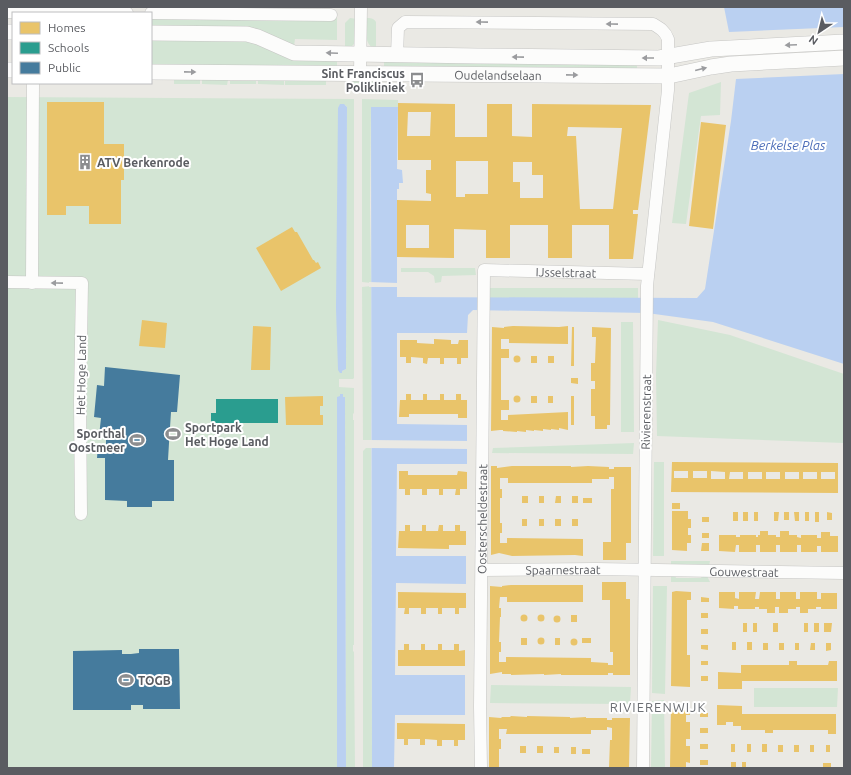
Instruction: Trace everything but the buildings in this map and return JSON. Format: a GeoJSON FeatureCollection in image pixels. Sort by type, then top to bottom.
{"type":"FeatureCollection","features":[{"type":"Feature","properties":{"kind":"street"},"geometry":{"type":"LineString","coordinates":[[360,73],[361,7]]}},
{"type":"Feature","properties":{"kind":"street"},"geometry":{"type":"LineString","coordinates":[[152,13],[232,11],[331,15]]}},
{"type":"Feature","properties":{"kind":"street"},"geometry":{"type":"LineString","coordinates":[[7,12],[79,12]]}},
{"type":"Feature","properties":{"kind":"street"},"geometry":{"type":"LineString","coordinates":[[397,55],[398,28],[406,22],[471,22],[653,24],[666,33],[668,39],[669,57]]}},
{"type":"Feature","properties":{"kind":"street","name":"Oudelandselaan"},"geometry":{"type":"LineString","coordinates":[[152,33],[247,34],[258,37],[294,53],[397,55],[644,58],[669,57],[711,49],[844,42]]}},
{"type":"Feature","properties":{"kind":"street","name":"Rivierenstraat"},"geometry":{"type":"LineString","coordinates":[[643,768],[647,298],[648,274],[669,76],[669,57]]}},
{"type":"Feature","properties":{"kind":"street","name":"Oudelandselaan"},"geometry":{"type":"LineString","coordinates":[[152,72],[669,76],[731,64],[844,58]]}},
{"type":"Feature","properties":{"kind":"street"},"geometry":{"type":"LineString","coordinates":[[7,282],[32,282],[33,84]]}},
{"type":"Feature","properties":{"kind":"street","name":"IJsselstraat"},"geometry":{"type":"LineString","coordinates":[[484,270],[648,274]]}},
{"type":"Feature","properties":{"kind":"street","name":"Oosterscheldestraat"},"geometry":{"type":"LineString","coordinates":[[481,768],[480,707],[484,270]]}},
{"type":"Feature","properties":{"kind":"street","name":"Het Hoge Land"},"geometry":{"type":"LineString","coordinates":[[32,282],[82,283],[80,401],[81,514]]}},
{"type":"Feature","properties":{"kind":"street","name":"Spaarnestraat"},"geometry":{"type":"LineString","coordinates":[[482,570],[644,570]]}},
{"type":"Feature","properties":{"kind":"street","name":"Gouwestraat"},"geometry":{"type":"LineString","coordinates":[[644,570],[844,573]]}},
{"type":"Feature","properties":{"kind":"green space"},"geometry":{"type":"Polygon","coordinates":[[[152,17],[337,18],[337,40],[295,39],[294,46],[152,29],[152,17]]]}},
{"type":"Feature","properties":{"kind":"green space"},"geometry":{"type":"Polygon","coordinates":[[[350,18],[357,19],[356,38],[353,45],[345,50],[345,23],[350,18]]]}},
{"type":"Feature","properties":{"kind":"green space"},"geometry":{"type":"Polygon","coordinates":[[[366,18],[373,19],[376,22],[376,51],[367,40],[366,18]]]}},
{"type":"Feature","properties":{"kind":"green space"},"geometry":{"type":"Polygon","coordinates":[[[152,36],[245,37],[337,57],[337,71],[152,69],[152,36]]]}},
{"type":"Feature","properties":{"kind":"green space"},"geometry":{"type":"Polygon","coordinates":[[[384,58],[637,61],[637,72],[384,71],[384,58]]]}},
{"type":"Feature","properties":{"kind":"green space"},"geometry":{"type":"Polygon","coordinates":[[[326,76],[326,85],[285,85],[285,81],[314,81],[326,76]]]}},
{"type":"Feature","properties":{"kind":"green space"},"geometry":{"type":"Polygon","coordinates":[[[174,80],[200,80],[200,84],[174,84],[174,80]]]}},
{"type":"Feature","properties":{"kind":"green space"},"geometry":{"type":"Polygon","coordinates":[[[202,80],[228,80],[227,85],[202,84],[202,80]]]}},
{"type":"Feature","properties":{"kind":"green space"},"geometry":{"type":"Polygon","coordinates":[[[258,80],[284,81],[284,85],[258,84],[258,80]]]}},
{"type":"Feature","properties":{"kind":"green space"},"geometry":{"type":"Polygon","coordinates":[[[345,80],[376,81],[365,86],[355,86],[347,83],[345,80]]]}},
{"type":"Feature","properties":{"kind":"green space"},"geometry":{"type":"Polygon","coordinates":[[[230,81],[256,81],[256,84],[230,84],[230,81]]]}},
{"type":"Feature","properties":{"kind":"green space"},"geometry":{"type":"Polygon","coordinates":[[[721,82],[720,115],[701,116],[686,224],[672,223],[689,93],[721,82]]]}},
{"type":"Feature","properties":{"kind":"green space","name":"Sportpark Het Hoge Land"},"geometry":{"type":"Polygon","coordinates":[[[7,97],[354,99],[354,378],[339,379],[339,387],[354,388],[353,651],[355,768],[346,768],[345,397],[343,397],[342,394],[339,768],[7,768],[7,97]],[[345,105],[340,373],[346,369],[347,107],[345,105]]]}},
{"type":"Feature","properties":{"kind":"green space"},"geometry":{"type":"Polygon","coordinates":[[[362,99],[398,100],[398,107],[371,107],[371,283],[362,282],[362,99]]]}},
{"type":"Feature","properties":{"kind":"green space"},"geometry":{"type":"Polygon","coordinates":[[[401,268],[475,268],[476,275],[442,276],[441,282],[435,283],[434,276],[428,272],[401,272],[401,268]]]}},
{"type":"Feature","properties":{"kind":"green space"},"geometry":{"type":"Polygon","coordinates":[[[371,286],[371,440],[363,440],[362,287],[371,286]]]}},
{"type":"Feature","properties":{"kind":"green space"},"geometry":{"type":"Polygon","coordinates":[[[490,288],[638,288],[638,298],[490,298],[490,288]]]}},
{"type":"Feature","properties":{"kind":"green space"},"geometry":{"type":"Polygon","coordinates":[[[658,320],[730,335],[844,374],[844,443],[657,436],[656,375],[658,320]]]}},
{"type":"Feature","properties":{"kind":"green space"},"geometry":{"type":"Polygon","coordinates":[[[621,322],[633,322],[634,432],[621,432],[621,322]]]}},
{"type":"Feature","properties":{"kind":"green space"},"geometry":{"type":"Polygon","coordinates":[[[634,443],[633,454],[492,453],[493,448],[634,443]]]}},
{"type":"Feature","properties":{"kind":"green space"},"geometry":{"type":"Polygon","coordinates":[[[366,448],[371,448],[372,768],[363,768],[363,451],[366,448]]]}},
{"type":"Feature","properties":{"kind":"green space"},"geometry":{"type":"Polygon","coordinates":[[[654,462],[664,462],[664,556],[653,556],[654,462]]]}},
{"type":"Feature","properties":{"kind":"green space"},"geometry":{"type":"Polygon","coordinates":[[[671,561],[710,561],[709,566],[671,568],[671,561]]]}},
{"type":"Feature","properties":{"kind":"green space"},"geometry":{"type":"Polygon","coordinates":[[[671,575],[675,575],[676,578],[701,578],[702,575],[707,576],[710,582],[671,582],[671,575]]]}},
{"type":"Feature","properties":{"kind":"green space"},"geometry":{"type":"Polygon","coordinates":[[[653,586],[667,586],[665,694],[652,693],[653,586]]]}},
{"type":"Feature","properties":{"kind":"green space"},"geometry":{"type":"Polygon","coordinates":[[[491,685],[631,687],[630,704],[490,703],[491,685]]]}},
{"type":"Feature","properties":{"kind":"green space"},"geometry":{"type":"Polygon","coordinates":[[[754,688],[838,688],[837,707],[754,707],[754,688]]]}},
{"type":"Feature","properties":{"kind":"green space"},"geometry":{"type":"Polygon","coordinates":[[[664,700],[665,768],[651,768],[652,701],[664,700]]]}},
{"type":"Feature","properties":{"kind":"water"},"geometry":{"type":"Polygon","coordinates":[[[724,7],[844,7],[844,27],[729,32],[724,7]]]}},
{"type":"Feature","properties":{"kind":"water","name":"Berkelse Plas"},"geometry":{"type":"Polygon","coordinates":[[[844,74],[844,364],[713,322],[647,313],[473,310],[468,315],[467,333],[397,333],[397,424],[467,425],[467,464],[397,464],[396,556],[466,556],[466,584],[396,583],[395,675],[465,675],[465,715],[395,715],[394,768],[372,768],[371,107],[398,107],[397,169],[402,170],[403,183],[399,183],[399,189],[397,189],[397,297],[697,298],[705,289],[736,79],[844,74]]]}},
{"type":"Feature","properties":{"kind":"water"},"geometry":{"type":"Polygon","coordinates":[[[340,104],[344,104],[347,107],[346,369],[342,371],[342,373],[338,370],[336,308],[338,108],[340,104]]]}},
{"type":"Feature","properties":{"kind":"water"},"geometry":{"type":"Polygon","coordinates":[[[340,394],[343,394],[343,397],[345,397],[346,768],[337,768],[337,397],[340,396],[340,394]]]}},
{"type":"Feature","properties":{"kind":"pier"},"geometry":{"type":"Polygon","coordinates":[[[369,282],[398,283],[398,287],[369,287],[369,282]]]}},
{"type":"Feature","properties":{"kind":"pier"},"geometry":{"type":"Polygon","coordinates":[[[369,440],[469,441],[469,449],[369,448],[369,440]]]}},
{"type":"Feature","properties":{"kind":"place","name":"Sint Franciscus Polikliniek"},"geometry":{"type":"Point","coordinates":[417,80]}},
{"type":"Feature","properties":{"kind":"place","name":"ATV Berkenrode"},"geometry":{"type":"Point","coordinates":[85,162]}},
{"type":"Feature","properties":{"kind":"place","name":"Sportpark Het Hoge Land"},"geometry":{"type":"Point","coordinates":[173,434]}},
{"type":"Feature","properties":{"kind":"place","name":"Sporthal Oostmeer"},"geometry":{"type":"Point","coordinates":[137,440]}},
{"type":"Feature","properties":{"kind":"place","name":"TOGB"},"geometry":{"type":"Point","coordinates":[126,680]}},
{"type":"Feature","properties":{"kind":"district","name":"RIVIERENWIJK"},"geometry":{"type":"Point","coordinates":[658,707]}}]}
